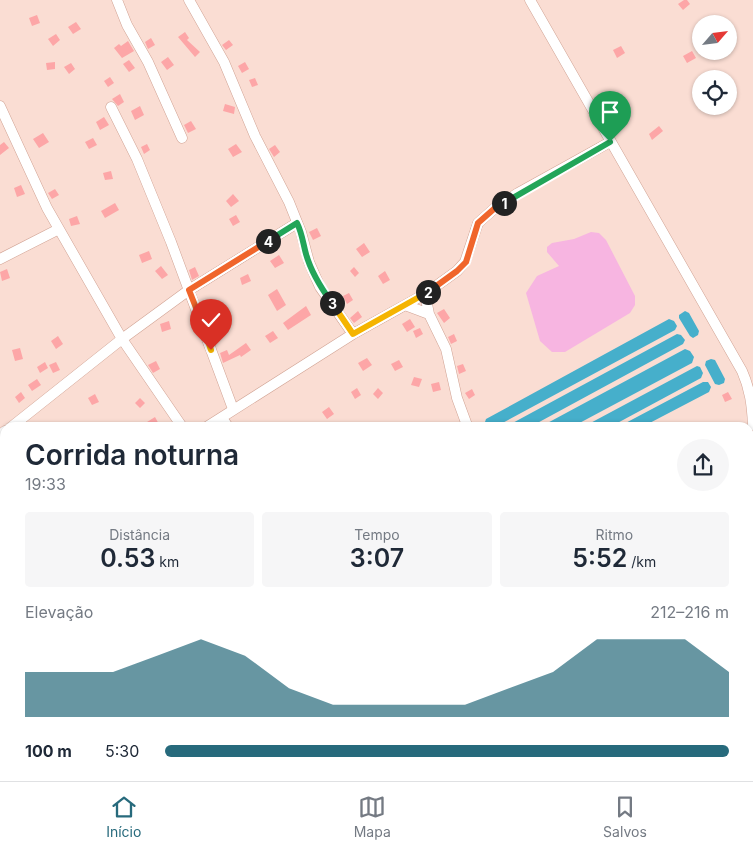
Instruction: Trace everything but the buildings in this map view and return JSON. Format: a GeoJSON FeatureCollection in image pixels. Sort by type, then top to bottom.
{"type":"FeatureCollection","features":[{"type":"Feature","properties":{"kind":"street"},"geometry":{"type":"LineString","coordinates":[[118,0],[127,25],[148,62],[182,138]]}},
{"type":"Feature","properties":{"kind":"street"},"geometry":{"type":"LineString","coordinates":[[189,0],[224,62],[255,136],[289,202],[302,232],[308,262],[320,287],[353,334]]}},
{"type":"Feature","properties":{"kind":"street"},"geometry":{"type":"LineString","coordinates":[[530,0],[742,371],[748,384],[752,403],[753,422]]}},
{"type":"Feature","properties":{"kind":"street"},"geometry":{"type":"LineString","coordinates":[[0,106],[47,208],[122,339],[179,422]]}},
{"type":"Feature","properties":{"kind":"street"},"geometry":{"type":"LineString","coordinates":[[112,107],[137,159],[189,290],[233,409]]}},
{"type":"Feature","properties":{"kind":"street"},"geometry":{"type":"LineString","coordinates":[[215,422],[353,334],[425,294],[457,271],[466,262],[478,223],[495,208],[518,193],[610,142]]}},
{"type":"Feature","properties":{"kind":"street"},"geometry":{"type":"LineString","coordinates":[[18,422],[122,339],[189,290],[297,223]]}},
{"type":"Feature","properties":{"kind":"street"},"geometry":{"type":"LineString","coordinates":[[0,259],[59,229]]}},
{"type":"Feature","properties":{"kind":"street"},"geometry":{"type":"LineString","coordinates":[[425,294],[430,314],[446,349],[457,398],[466,422]]}},
{"type":"Feature","properties":{"kind":"street"},"geometry":{"type":"LineString","coordinates":[[406,305],[430,314]]}},
{"type":"Feature","properties":{"kind":"street"},"geometry":{"type":"LineString","coordinates":[[222,418],[224,422]]}},
{"type":"Feature","properties":{"kind":"shaded area"},"geometry":{"type":"Polygon","coordinates":[[[591,232],[599,233],[606,240],[635,296],[635,305],[630,313],[565,352],[552,352],[540,341],[526,293],[537,276],[559,266],[547,252],[547,247],[552,243],[574,239],[591,232]]]}},
{"type":"Feature","properties":{"kind":"water"},"geometry":{"type":"Polygon","coordinates":[[[685,311],[689,313],[699,331],[698,335],[693,338],[679,318],[679,315],[685,311]]]}},
{"type":"Feature","properties":{"kind":"water"},"geometry":{"type":"Polygon","coordinates":[[[669,319],[674,321],[677,326],[675,330],[504,422],[485,422],[486,419],[669,319]]]}},
{"type":"Feature","properties":{"kind":"water"},"geometry":{"type":"Polygon","coordinates":[[[677,334],[681,335],[685,340],[683,344],[539,422],[514,422],[677,334]]]}},
{"type":"Feature","properties":{"kind":"water"},"geometry":{"type":"Polygon","coordinates":[[[685,349],[690,351],[694,357],[692,363],[581,422],[549,422],[685,349]]]}},
{"type":"Feature","properties":{"kind":"water"},"geometry":{"type":"Polygon","coordinates":[[[715,360],[725,379],[724,383],[715,384],[705,365],[706,361],[715,360]]]}},
{"type":"Feature","properties":{"kind":"water"},"geometry":{"type":"Polygon","coordinates":[[[697,366],[700,367],[703,373],[701,378],[619,422],[592,422],[697,366]]]}},
{"type":"Feature","properties":{"kind":"water"},"geometry":{"type":"Polygon","coordinates":[[[703,382],[708,382],[711,387],[709,392],[652,422],[627,422],[703,382]]]}},
{"type":"Feature","properties":{"kind":"route"},"geometry":{"type":"LineString","coordinates":[[211,350],[189,290],[297,223],[302,232],[308,262],[320,287],[353,334],[425,294],[457,271],[466,262],[478,223],[495,208],[518,193],[610,142]]}}]}
